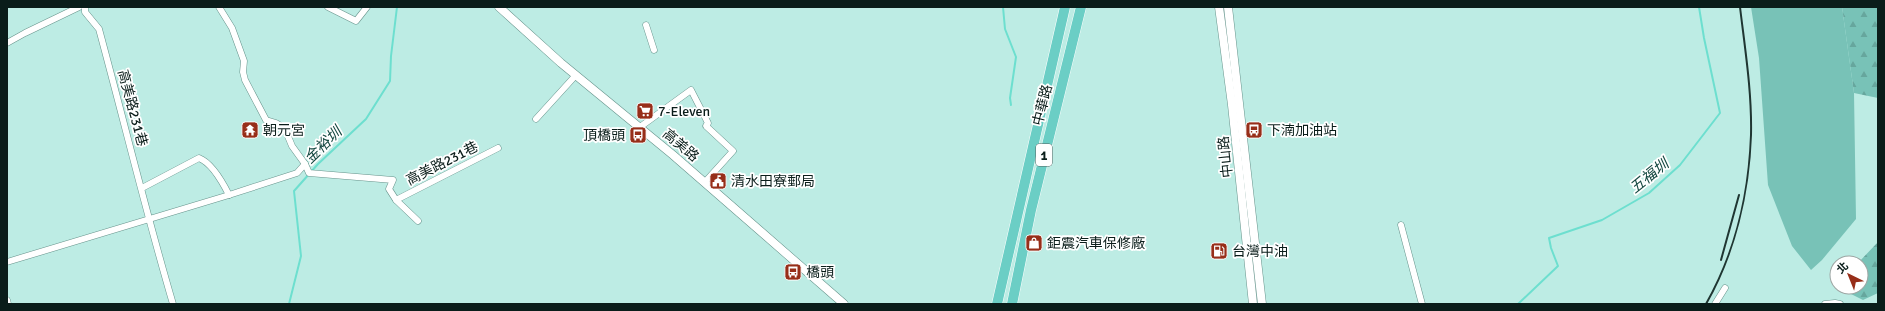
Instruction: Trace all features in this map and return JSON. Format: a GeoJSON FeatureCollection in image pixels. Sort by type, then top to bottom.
{"type":"FeatureCollection","features":[{"type":"Feature","properties":{"kind":"main road","name":"中華路"},"geometry":{"type":"LineString","coordinates":[[997,304],[1065,7]]}},
{"type":"Feature","properties":{"kind":"main road","name":"中華路"},"geometry":{"type":"LineString","coordinates":[[1012,304],[1031,210],[1081,7]]}},
{"type":"Feature","properties":{"kind":"street"},"geometry":{"type":"LineString","coordinates":[[7,43],[24,33],[79,7]]}},
{"type":"Feature","properties":{"kind":"street","name":"高美路231巷"},"geometry":{"type":"LineString","coordinates":[[85,7],[85,12],[99,29],[142,188],[148,219],[173,304]]}},
{"type":"Feature","properties":{"kind":"street","name":"高美路231巷"},"geometry":{"type":"LineString","coordinates":[[219,7],[232,28],[244,61],[243,72],[245,80],[266,120],[276,123],[285,129],[292,146],[305,164],[309,173],[393,180],[389,189],[396,200],[418,221]]}},
{"type":"Feature","properties":{"kind":"street"},"geometry":{"type":"LineString","coordinates":[[328,7],[356,21],[366,7]]}},
{"type":"Feature","properties":{"kind":"street","name":"高美路"},"geometry":{"type":"LineString","coordinates":[[499,7],[576,75],[705,182],[844,304]]}},
{"type":"Feature","properties":{"kind":"street","name":"中山路"},"geometry":{"type":"LineString","coordinates":[[1219,7],[1232,105],[1253,304]]}},
{"type":"Feature","properties":{"kind":"street","name":"中山路"},"geometry":{"type":"LineString","coordinates":[[1228,7],[1262,304]]}},
{"type":"Feature","properties":{"kind":"street"},"geometry":{"type":"LineString","coordinates":[[646,25],[654,50]]}},
{"type":"Feature","properties":{"kind":"street"},"geometry":{"type":"LineString","coordinates":[[536,119],[576,75]]}},
{"type":"Feature","properties":{"kind":"street"},"geometry":{"type":"LineString","coordinates":[[640,127],[691,90],[708,123],[706,126],[733,151],[705,182]]}},
{"type":"Feature","properties":{"kind":"street","name":"高美路231巷"},"geometry":{"type":"LineString","coordinates":[[396,200],[498,148]]}},
{"type":"Feature","properties":{"kind":"street"},"geometry":{"type":"LineString","coordinates":[[142,188],[199,158],[204,160],[224,184],[229,196]]}},
{"type":"Feature","properties":{"kind":"street"},"geometry":{"type":"LineString","coordinates":[[7,262],[229,196],[297,173],[305,164]]}},
{"type":"Feature","properties":{"kind":"street"},"geometry":{"type":"LineString","coordinates":[[1401,225],[1422,304]]}},
{"type":"Feature","properties":{"kind":"street"},"geometry":{"type":"LineString","coordinates":[[1247,246],[1256,245]]}},
{"type":"Feature","properties":{"kind":"street"},"geometry":{"type":"LineString","coordinates":[[1715,304],[1725,288]]}},
{"type":"Feature","properties":{"kind":"street"},"geometry":{"type":"LineString","coordinates":[[7,300],[8,304]]}},
{"type":"Feature","properties":{"kind":"street"},"geometry":{"type":"LineString","coordinates":[[1825,304],[1835,302],[1840,304]]}},
{"type":"Feature","properties":{"kind":"green space"},"geometry":{"type":"Polygon","coordinates":[[[1751,7],[1842,7],[1854,93],[1856,219],[1822,260],[1811,270],[1792,246],[1768,185],[1759,58],[1751,7]]]}},
{"type":"Feature","properties":{"kind":"green space"},"geometry":{"type":"Polygon","coordinates":[[[1842,7],[1878,7],[1878,98],[1854,93],[1842,7]]]}},
{"type":"Feature","properties":{"kind":"green space"},"geometry":{"type":"Polygon","coordinates":[[[1878,242],[1878,293],[1863,300],[1853,295],[1869,295],[1869,255],[1866,255],[1878,242]]]}},
{"type":"Feature","properties":{"kind":"waterway","name":"金裕圳"},"geometry":{"type":"LineString","coordinates":[[289,304],[301,256],[294,191],[318,164],[366,119],[390,81],[391,56],[397,7]]}},
{"type":"Feature","properties":{"kind":"waterway"},"geometry":{"type":"LineString","coordinates":[[1003,7],[1005,29],[1016,57],[1010,98],[1011,105]]}},
{"type":"Feature","properties":{"kind":"waterway","name":"五福圳"},"geometry":{"type":"LineString","coordinates":[[1518,304],[1558,266],[1549,238],[1602,220],[1649,193],[1680,165],[1720,113],[1699,7]]}},
{"type":"Feature","properties":{"kind":"railway"},"geometry":{"type":"LineString","coordinates":[[1706,304],[1725,264],[1739,222],[1744,201],[1750,157],[1751,119],[1748,71],[1740,7]]}},
{"type":"Feature","properties":{"kind":"railway"},"geometry":{"type":"LineString","coordinates":[[1721,260],[1739,195]]}},
{"type":"Feature","properties":{"kind":"place","name":"7-Eleven"},"geometry":{"type":"Point","coordinates":[645,111]}},
{"type":"Feature","properties":{"kind":"place","name":"朝元宮"},"geometry":{"type":"Point","coordinates":[250,130]}},
{"type":"Feature","properties":{"kind":"place","name":"下湳加油站"},"geometry":{"type":"Point","coordinates":[1254,130]}},
{"type":"Feature","properties":{"kind":"place","name":"頂橋頭"},"geometry":{"type":"Point","coordinates":[638,135]}},
{"type":"Feature","properties":{"kind":"place","name":"清水田寮郵局"},"geometry":{"type":"Point","coordinates":[718,181]}},
{"type":"Feature","properties":{"kind":"place","name":"鉅震汽車保修廠"},"geometry":{"type":"Point","coordinates":[1034,243]}},
{"type":"Feature","properties":{"kind":"place","name":"台灣中油"},"geometry":{"type":"Point","coordinates":[1219,251]}},
{"type":"Feature","properties":{"kind":"place","name":"橋頭"},"geometry":{"type":"Point","coordinates":[793,272]}}]}
